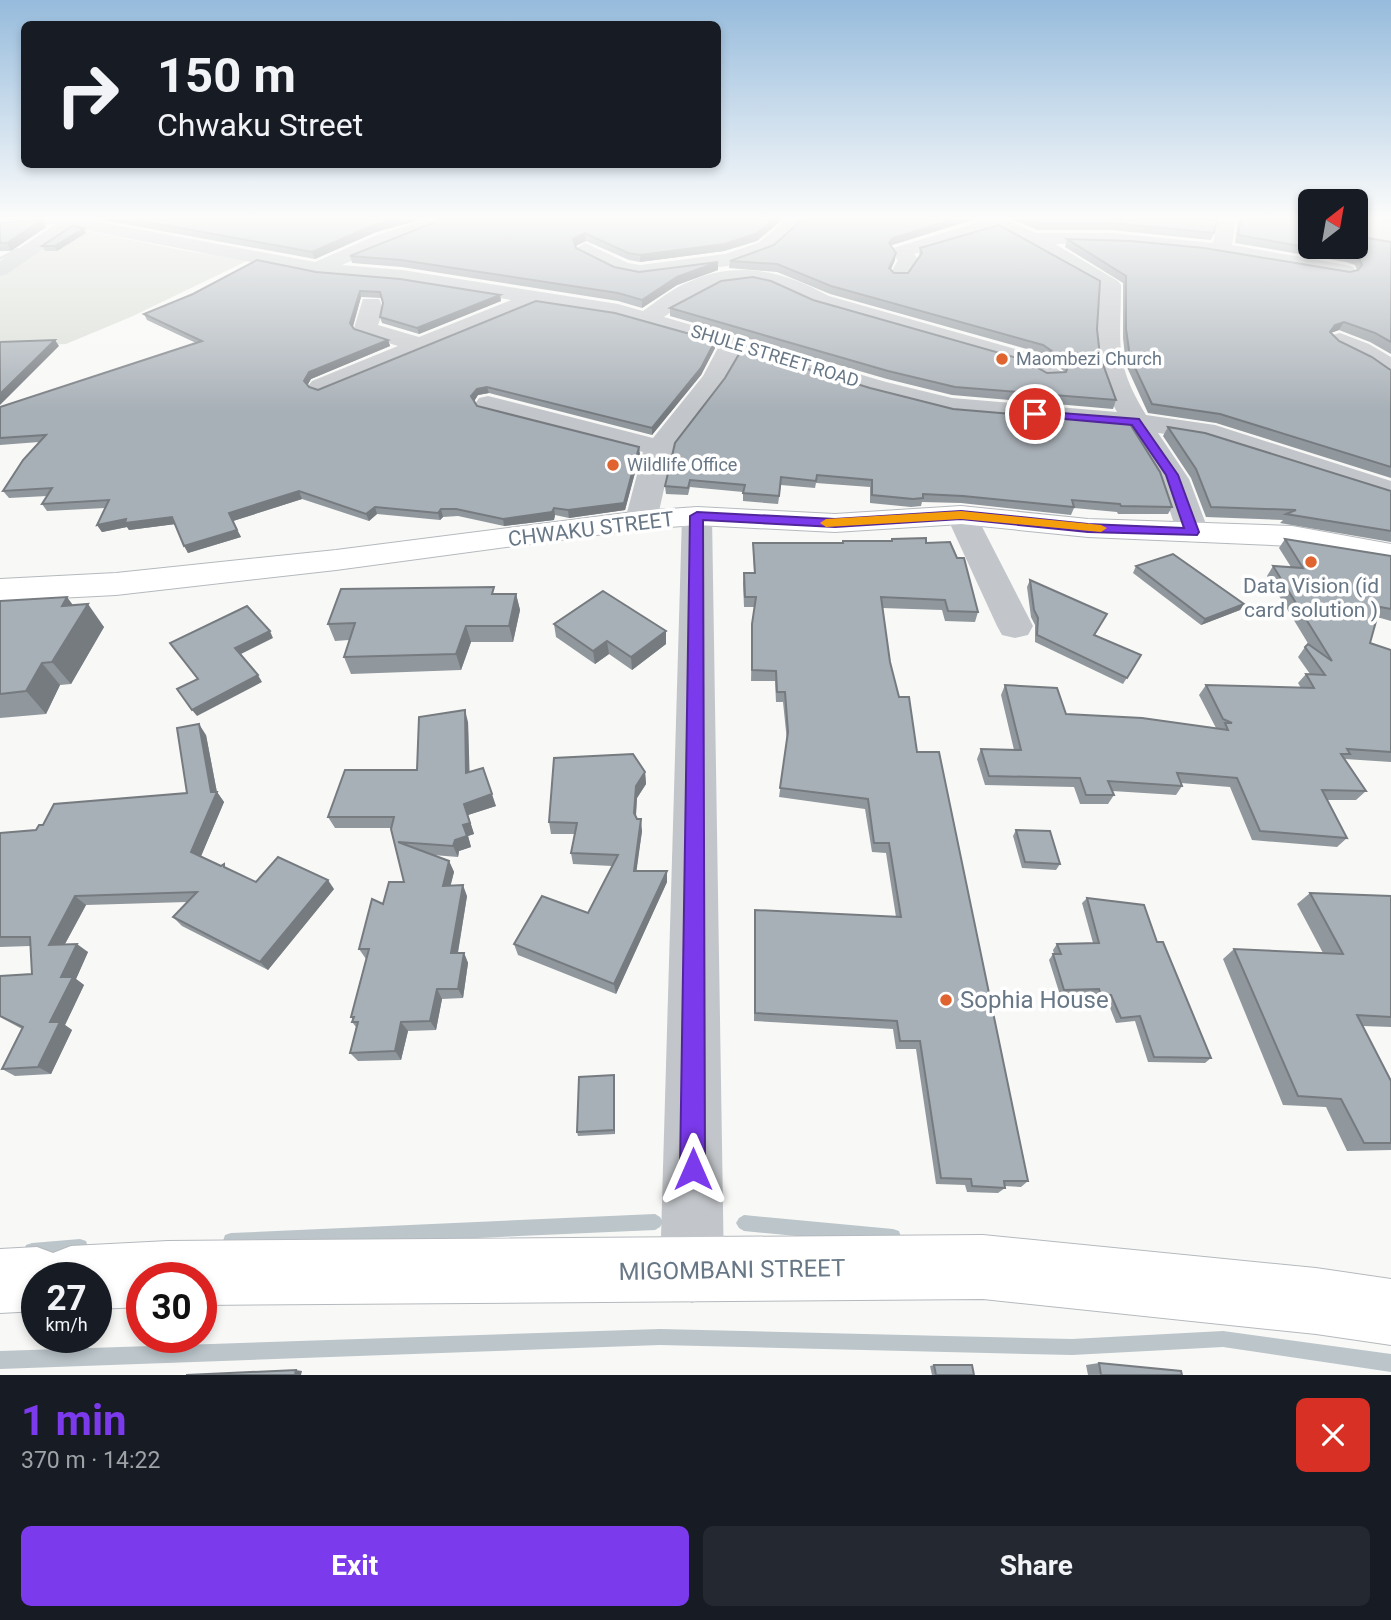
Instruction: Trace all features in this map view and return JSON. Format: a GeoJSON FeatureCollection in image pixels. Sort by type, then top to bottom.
{"type":"FeatureCollection","features":[{"type":"Feature","properties":{"kind":"main road","name":"CHWAKU STREET"},"geometry":{"type":"LineString","coordinates":[[0,590],[116,584],[323,562],[641,520],[697,516],[835,523],[961,515],[1088,528],[1292,536],[1391,554]]}},
{"type":"Feature","properties":{"kind":"main road","name":"MIGOMBANI STREET"},"geometry":{"type":"LineString","coordinates":[[112,1276],[168,1273],[983,1267],[1316,1301],[1391,1312]]}},
{"type":"Feature","properties":{"kind":"main road"},"geometry":{"type":"LineString","coordinates":[[0,1281],[21,1280]]}},
{"type":"Feature","properties":{"kind":"street","name":"SHULE STREET ROAD"},"geometry":{"type":"LineString","coordinates":[[443,283],[534,299],[578,303],[647,318],[866,384],[952,406],[1177,426],[1230,438],[1391,491]]}},
{"type":"Feature","properties":{"kind":"street"},"geometry":{"type":"LineString","coordinates":[[647,318],[692,288],[708,283]]}},
{"type":"Feature","properties":{"kind":"street"},"geometry":{"type":"LineString","coordinates":[[788,283],[804,289],[821,301],[1020,358],[1052,374]]}},
{"type":"Feature","properties":{"kind":"street"},"geometry":{"type":"LineString","coordinates":[[1109,283],[1111,285],[1108,298],[1110,321],[1107,347],[1113,377],[1135,422],[1172,475],[1192,532]]}},
{"type":"Feature","properties":{"kind":"street"},"geometry":{"type":"LineString","coordinates":[[321,386],[534,299]]}},
{"type":"Feature","properties":{"kind":"street"},"geometry":{"type":"LineString","coordinates":[[370,304],[371,315],[365,328],[421,345]]}},
{"type":"Feature","properties":{"kind":"street"},"geometry":{"type":"LineString","coordinates":[[1340,340],[1378,358],[1391,371]]}},
{"type":"Feature","properties":{"kind":"street"},"geometry":{"type":"LineString","coordinates":[[641,520],[659,448],[714,379],[733,343]]}},
{"type":"Feature","properties":{"kind":"street"},"geometry":{"type":"LineString","coordinates":[[488,404],[659,448]]}},
{"type":"Feature","properties":{"kind":"street"},"geometry":{"type":"LineString","coordinates":[[961,515],[1015,626]]}},
{"type":"Feature","properties":{"kind":"street"},"geometry":{"type":"LineString","coordinates":[[692,1271],[697,516]]}},
{"type":"Feature","properties":{"kind":"shaded area"},"geometry":{"type":"Polygon","coordinates":[[[0,283],[201,283],[66,344],[0,347],[0,283]]]}},
{"type":"Feature","properties":{"kind":"building"},"geometry":{"type":"Polygon","coordinates":[[[213,283],[426,283],[500,295],[417,328],[380,317],[383,303],[380,292],[360,291],[350,323],[354,329],[388,340],[309,372],[304,381],[309,387],[318,390],[536,301],[615,313],[715,341],[701,368],[652,428],[487,387],[477,389],[471,396],[477,406],[639,447],[624,503],[568,510],[554,508],[552,512],[503,519],[456,509],[441,509],[438,513],[375,507],[366,514],[299,491],[229,513],[237,530],[184,546],[172,517],[125,523],[126,519],[97,525],[109,500],[42,504],[52,488],[3,491],[23,460],[46,435],[0,438],[0,407],[202,341],[144,314],[213,283]]]}},
{"type":"Feature","properties":{"kind":"building"},"geometry":{"type":"Polygon","coordinates":[[[553,283],[668,283],[642,300],[618,293],[553,283]]]}},
{"type":"Feature","properties":{"kind":"building"},"geometry":{"type":"Polygon","coordinates":[[[717,283],[776,283],[813,300],[1024,360],[1047,373],[1066,372],[1069,363],[1043,345],[824,283],[1100,283],[1097,329],[1100,356],[1116,400],[955,387],[888,371],[670,308],[717,283]]]}},
{"type":"Feature","properties":{"kind":"building"},"geometry":{"type":"Polygon","coordinates":[[[1126,283],[1391,283],[1391,342],[1344,322],[1335,325],[1330,332],[1339,341],[1391,370],[1391,467],[1220,414],[1152,404],[1130,357],[1126,329],[1126,283]]]}},
{"type":"Feature","properties":{"kind":"building"},"geometry":{"type":"Polygon","coordinates":[[[55,340],[0,394],[0,342],[55,340]]]}},
{"type":"Feature","properties":{"kind":"building"},"geometry":{"type":"Polygon","coordinates":[[[742,349],[870,388],[953,409],[1130,424],[1160,472],[1172,507],[1121,506],[1072,500],[1074,507],[923,494],[923,498],[913,499],[872,495],[872,480],[817,475],[816,481],[781,477],[779,496],[743,493],[745,485],[690,480],[688,488],[665,486],[675,443],[725,378],[742,349]]]}},
{"type":"Feature","properties":{"kind":"building"},"geometry":{"type":"Polygon","coordinates":[[[1168,427],[1205,433],[1391,491],[1391,531],[1286,514],[1296,510],[1211,507],[1196,469],[1168,427]]]}},
{"type":"Feature","properties":{"kind":"building"},"geometry":{"type":"Polygon","coordinates":[[[926,538],[926,543],[950,542],[957,558],[964,558],[978,612],[948,611],[945,600],[881,597],[890,662],[899,697],[909,697],[917,752],[939,752],[1028,1181],[1004,1181],[1005,1188],[972,1186],[971,1179],[941,1178],[920,1041],[900,1041],[897,1021],[755,1013],[755,910],[901,917],[889,843],[874,843],[868,799],[780,788],[788,732],[785,692],[777,692],[776,671],[752,670],[752,624],[756,597],[745,597],[744,573],[755,573],[753,543],[843,543],[926,538]]]}},
{"type":"Feature","properties":{"kind":"building"},"geometry":{"type":"Polygon","coordinates":[[[1285,539],[1391,556],[1391,609],[1380,607],[1370,643],[1391,650],[1391,752],[1347,749],[1350,754],[1341,754],[1366,791],[1322,790],[1347,838],[1260,831],[1237,778],[1177,773],[1182,786],[1108,781],[1114,795],[1086,795],[1080,778],[989,776],[981,749],[1021,750],[1005,685],[1057,688],[1066,714],[1142,718],[1228,730],[1225,723],[1232,723],[1223,719],[1206,685],[1314,688],[1306,674],[1325,675],[1305,647],[1308,644],[1332,661],[1273,566],[1303,568],[1285,539]]]}},
{"type":"Feature","properties":{"kind":"building"},"geometry":{"type":"Polygon","coordinates":[[[1173,554],[1244,604],[1205,619],[1136,566],[1173,554]]]}},
{"type":"Feature","properties":{"kind":"building"},"geometry":{"type":"Polygon","coordinates":[[[1030,580],[1107,614],[1094,635],[1141,655],[1127,678],[1037,635],[1038,618],[1034,610],[1030,580]]]}},
{"type":"Feature","properties":{"kind":"building"},"geometry":{"type":"Polygon","coordinates":[[[494,587],[492,594],[516,594],[509,626],[466,626],[456,654],[344,657],[355,623],[328,624],[341,589],[494,587]]]}},
{"type":"Feature","properties":{"kind":"building"},"geometry":{"type":"Polygon","coordinates":[[[603,591],[666,631],[631,657],[607,641],[593,651],[554,624],[603,591]]]}},
{"type":"Feature","properties":{"kind":"building"},"geometry":{"type":"Polygon","coordinates":[[[67,597],[62,606],[88,604],[52,662],[42,663],[26,691],[0,694],[0,601],[67,597]]]}},
{"type":"Feature","properties":{"kind":"building"},"geometry":{"type":"Polygon","coordinates":[[[247,606],[270,631],[235,648],[258,675],[192,710],[177,689],[198,679],[170,643],[247,606]]]}},
{"type":"Feature","properties":{"kind":"building"},"geometry":{"type":"Polygon","coordinates":[[[465,710],[466,773],[483,768],[492,794],[464,804],[470,823],[463,825],[467,836],[455,840],[453,846],[398,842],[449,861],[443,886],[463,885],[451,953],[464,953],[458,989],[437,989],[430,1021],[401,1022],[395,1051],[350,1053],[358,1022],[352,1022],[354,1017],[351,1017],[369,949],[359,949],[372,899],[383,904],[389,882],[404,882],[391,829],[394,817],[328,817],[345,770],[417,770],[419,717],[465,710]]]}},
{"type":"Feature","properties":{"kind":"building"},"geometry":{"type":"Polygon","coordinates":[[[199,724],[211,792],[217,792],[191,852],[221,866],[224,864],[224,867],[256,882],[278,857],[328,880],[260,962],[173,917],[197,892],[75,896],[49,945],[77,944],[61,977],[73,977],[50,1022],[60,1022],[38,1067],[2,1069],[23,1027],[0,1016],[0,976],[32,974],[30,937],[0,937],[0,833],[36,830],[39,825],[43,825],[54,804],[187,793],[177,728],[199,724]]]}},
{"type":"Feature","properties":{"kind":"building"},"geometry":{"type":"Polygon","coordinates":[[[633,754],[645,772],[636,786],[634,813],[637,819],[641,819],[634,871],[667,871],[614,984],[514,944],[542,896],[588,913],[618,855],[571,853],[577,823],[549,822],[554,758],[633,754]]]}},
{"type":"Feature","properties":{"kind":"building"},"geometry":{"type":"Polygon","coordinates":[[[1016,830],[1050,831],[1060,864],[1025,862],[1016,830]]]}},
{"type":"Feature","properties":{"kind":"building"},"geometry":{"type":"Polygon","coordinates":[[[1310,893],[1391,896],[1391,1017],[1357,1015],[1391,1081],[1391,1143],[1364,1143],[1341,1099],[1298,1096],[1234,949],[1343,954],[1310,893]]]}},
{"type":"Feature","properties":{"kind":"building"},"geometry":{"type":"Polygon","coordinates":[[[1087,898],[1144,905],[1157,942],[1163,942],[1211,1058],[1154,1057],[1140,1016],[1121,1018],[1111,995],[1101,995],[1099,989],[1064,990],[1053,954],[1061,954],[1057,944],[1099,943],[1087,898]]]}},
{"type":"Feature","properties":{"kind":"building"},"geometry":{"type":"Polygon","coordinates":[[[614,1075],[614,1130],[577,1132],[579,1077],[614,1075]]]}},
{"type":"Feature","properties":{"kind":"building"},"geometry":{"type":"Polygon","coordinates":[[[1099,1363],[1181,1371],[1182,1375],[1101,1375],[1099,1363]]]}},
{"type":"Feature","properties":{"kind":"building"},"geometry":{"type":"Polygon","coordinates":[[[934,1365],[972,1365],[974,1375],[936,1375],[934,1365]]]}},
{"type":"Feature","properties":{"kind":"building"},"geometry":{"type":"Polygon","coordinates":[[[296,1370],[295,1375],[186,1375],[296,1370]]]}},
{"type":"Feature","properties":{"kind":"waterway"},"geometry":{"type":"LineString","coordinates":[[231,1241],[655,1222]]}},
{"type":"Feature","properties":{"kind":"waterway"},"geometry":{"type":"LineString","coordinates":[[744,1223],[893,1237]]}},
{"type":"Feature","properties":{"kind":"waterway"},"geometry":{"type":"LineString","coordinates":[[32,1251],[80,1247]]}},
{"type":"Feature","properties":{"kind":"waterway"},"geometry":{"type":"LineString","coordinates":[[0,1360],[660,1337],[1072,1347],[1223,1339],[1391,1363]]}},
{"type":"Feature","properties":{"kind":"slow traffic"},"geometry":{"type":"LineString","coordinates":[[826,523],[961,515],[1101,528]]}},
{"type":"Feature","properties":{"kind":"place","name":"Maombezi Church"},"geometry":{"type":"Point","coordinates":[1002,359]}},
{"type":"Feature","properties":{"kind":"place","name":"Wildlife Office"},"geometry":{"type":"Point","coordinates":[613,465]}},
{"type":"Feature","properties":{"kind":"place","name":"Data Vision (id card solution )"},"geometry":{"type":"Point","coordinates":[1311,562]}},
{"type":"Feature","properties":{"kind":"place","name":"Sophia House"},"geometry":{"type":"Point","coordinates":[946,1000]}},
{"type":"Feature","properties":{"kind":"route"},"geometry":{"type":"LineString","coordinates":[[693,1169],[697,516],[835,523],[961,515],[1088,528],[1192,532],[1172,475],[1135,422],[1035,414]]}}]}
